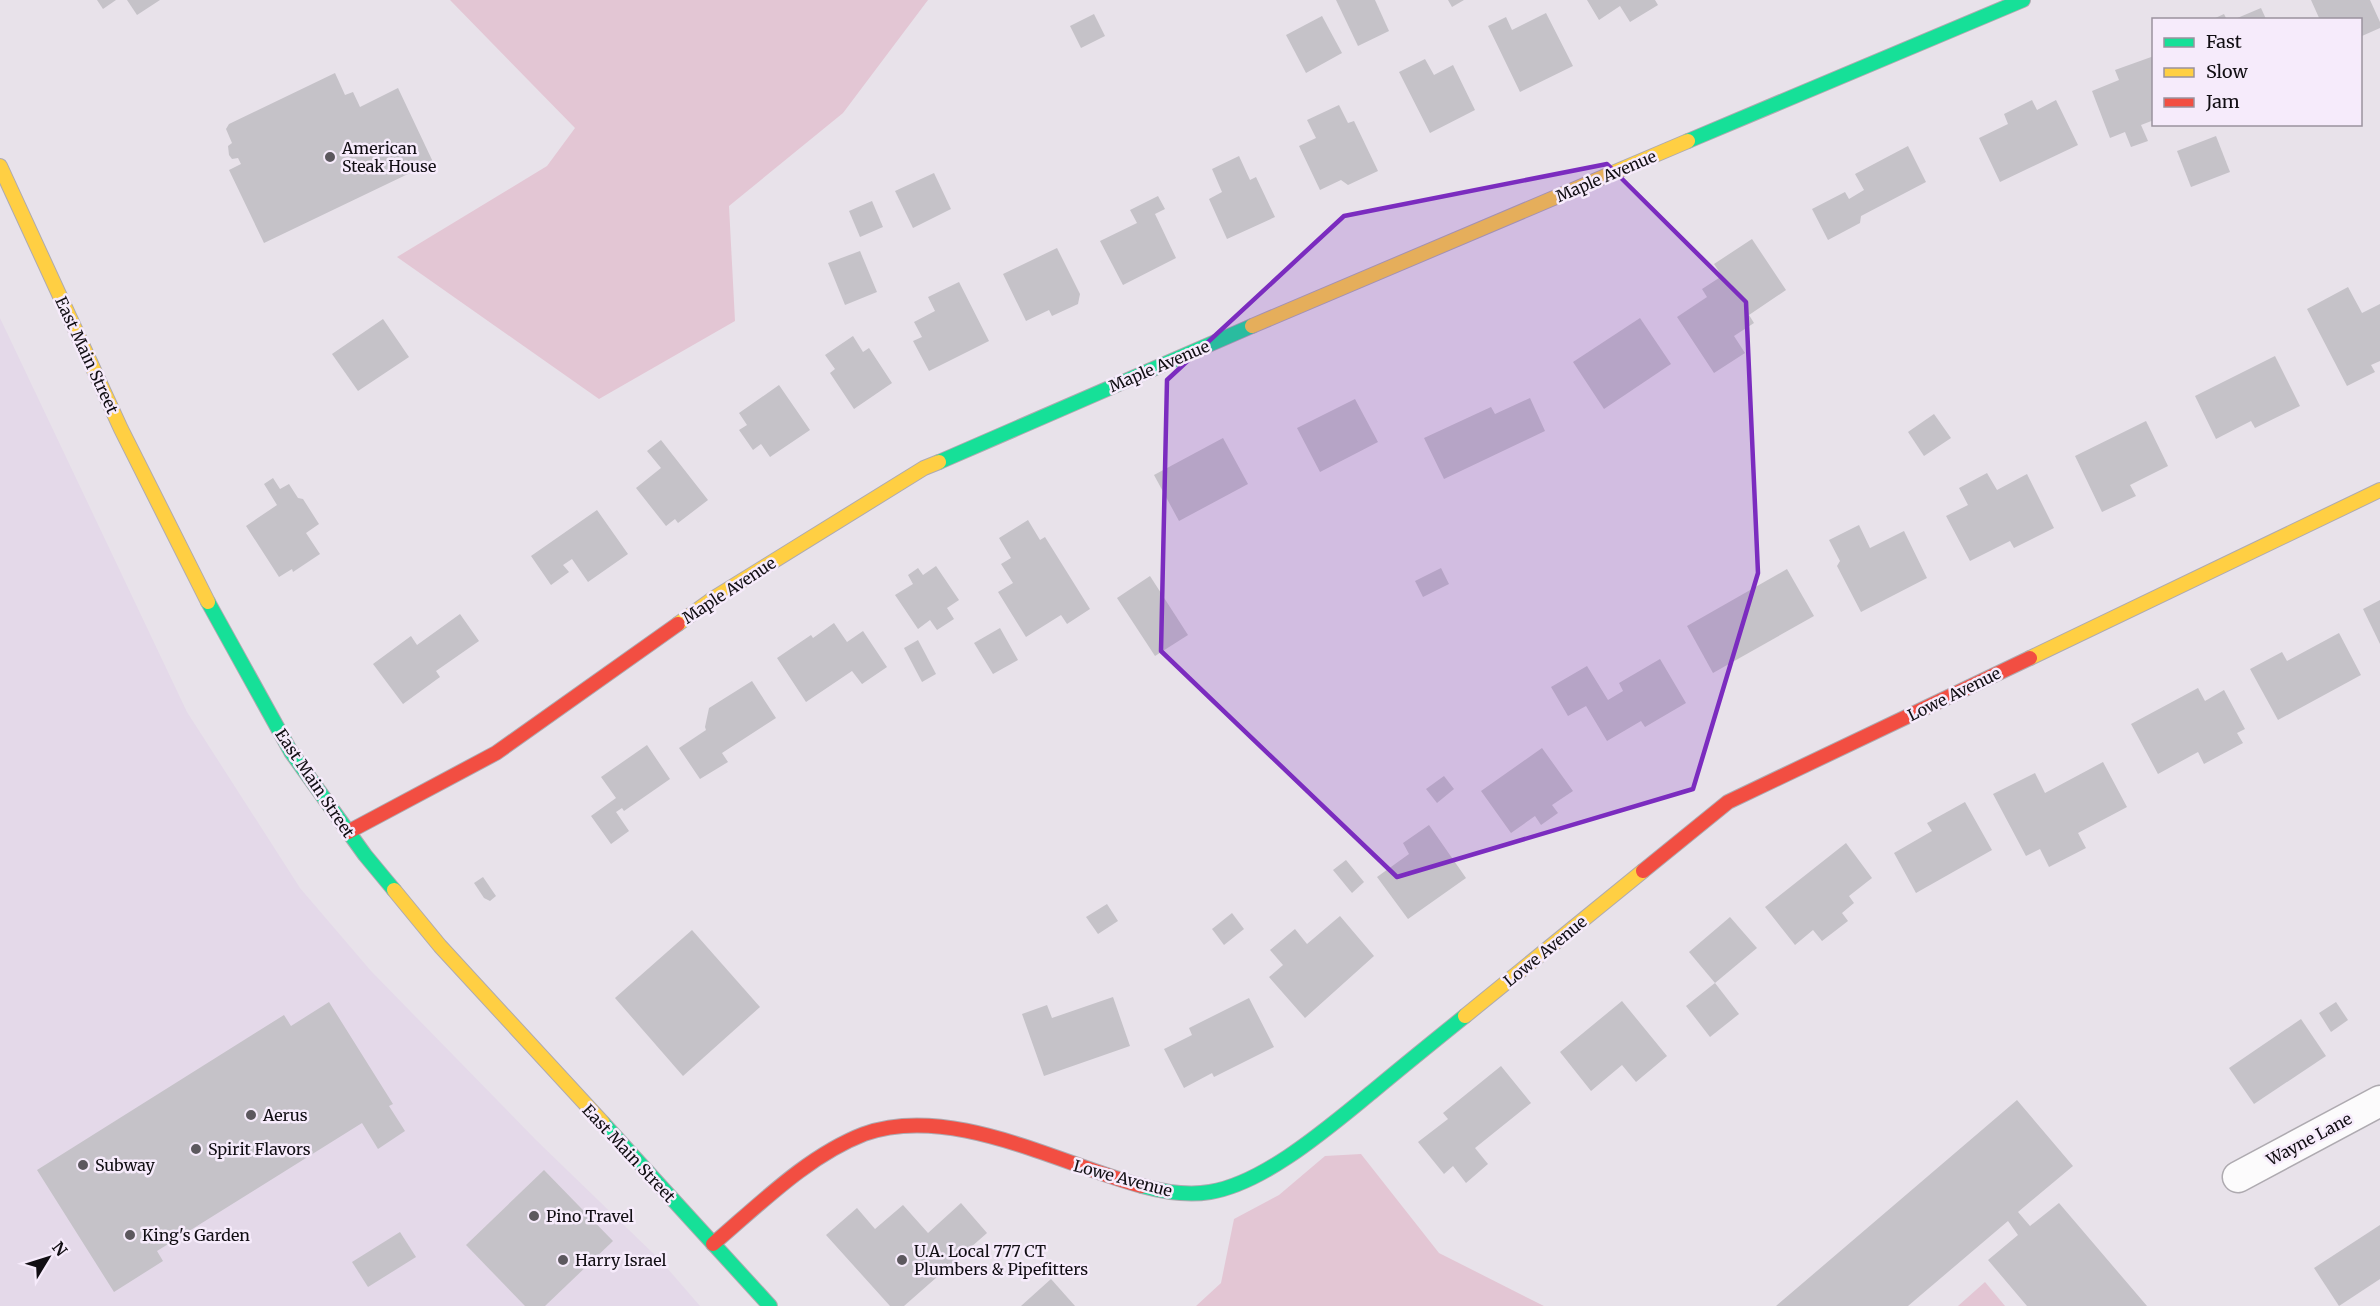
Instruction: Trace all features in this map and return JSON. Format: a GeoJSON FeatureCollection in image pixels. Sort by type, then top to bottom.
{"type":"FeatureCollection","features":[{"type":"Feature","properties":{"kind":"street","name":"Maple Avenue"},"geometry":{"type":"LineString","coordinates":[[348,832],[496,753],[714,598],[924,468],[1364,278],[2024,0]]}},
{"type":"Feature","properties":{"kind":"street","name":"East Main Street"},"geometry":{"type":"LineString","coordinates":[[0,166],[121,429],[210,609],[286,743],[348,832],[440,946],[770,1306]]}},
{"type":"Feature","properties":{"kind":"street","name":"Lowe Avenue"},"geometry":{"type":"LineString","coordinates":[[713,1244],[808,1167],[844,1144],[864,1134],[886,1128],[933,1127],[983,1135],[1141,1186],[1172,1193],[1196,1193],[1225,1189],[1294,1151],[1335,1122],[1728,802],[2380,490]]}},
{"type":"Feature","properties":{"kind":"street","name":"Wayne Lane"},"geometry":{"type":"LineString","coordinates":[[2238,1177],[2380,1101]]}},
{"type":"Feature","properties":{"kind":"highlighted area"},"geometry":{"type":"Polygon","coordinates":[[[1607,164],[1746,302],[1758,573],[1693,789],[1397,877],[1161,651],[1167,380],[1344,216],[1607,164]]]}},
{"type":"Feature","properties":{"kind":"shaded area"},"geometry":{"type":"Polygon","coordinates":[[[450,0],[928,0],[843,113],[729,206],[735,321],[599,399],[397,257],[547,166],[575,128],[450,0]]]}},
{"type":"Feature","properties":{"kind":"shaded area"},"geometry":{"type":"Polygon","coordinates":[[[0,318],[187,712],[300,888],[371,971],[536,1140],[661,1261],[700,1306],[0,1306],[0,318]]]}},
{"type":"Feature","properties":{"kind":"shaded area"},"geometry":{"type":"Polygon","coordinates":[[[1361,1154],[1439,1253],[1544,1306],[1196,1306],[1221,1283],[1234,1219],[1279,1195],[1325,1156],[1361,1154]]]}},
{"type":"Feature","properties":{"kind":"shaded area"},"geometry":{"type":"Polygon","coordinates":[[[1985,1282],[2005,1306],[1958,1306],[1985,1282]]]}},
{"type":"Feature","properties":{"kind":"building"},"geometry":{"type":"Polygon","coordinates":[[[97,0],[116,0],[103,9],[97,0]]]}},
{"type":"Feature","properties":{"kind":"building"},"geometry":{"type":"Polygon","coordinates":[[[127,0],[160,0],[137,15],[127,0]]]}},
{"type":"Feature","properties":{"kind":"building"},"geometry":{"type":"Polygon","coordinates":[[[1336,0],[1375,0],[1389,31],[1358,46],[1336,0]]]}},
{"type":"Feature","properties":{"kind":"building"},"geometry":{"type":"Polygon","coordinates":[[[1448,0],[1464,0],[1452,7],[1448,0]]]}},
{"type":"Feature","properties":{"kind":"building"},"geometry":{"type":"Polygon","coordinates":[[[1587,0],[1655,0],[1658,5],[1630,22],[1620,6],[1599,20],[1587,0]]]}},
{"type":"Feature","properties":{"kind":"building"},"geometry":{"type":"Polygon","coordinates":[[[2311,0],[2370,0],[2380,22],[2380,28],[2362,36],[2362,18],[2319,18],[2311,0]]]}},
{"type":"Feature","properties":{"kind":"building"},"geometry":{"type":"Polygon","coordinates":[[[2261,8],[2266,18],[2237,18],[2261,8]]]}},
{"type":"Feature","properties":{"kind":"building"},"geometry":{"type":"Polygon","coordinates":[[[1546,13],[1573,66],[1520,92],[1488,26],[1506,17],[1512,30],[1546,13]]]}},
{"type":"Feature","properties":{"kind":"building"},"geometry":{"type":"Polygon","coordinates":[[[1094,14],[1105,36],[1081,48],[1070,26],[1094,14]]]}},
{"type":"Feature","properties":{"kind":"building"},"geometry":{"type":"Polygon","coordinates":[[[1322,16],[1342,53],[1306,73],[1286,35],[1322,16]]]}},
{"type":"Feature","properties":{"kind":"building"},"geometry":{"type":"Polygon","coordinates":[[[2152,57],[2152,121],[2141,125],[2148,141],[2131,147],[2125,132],[2110,138],[2092,91],[2119,80],[2115,70],[2152,57]]]}},
{"type":"Feature","properties":{"kind":"building"},"geometry":{"type":"Polygon","coordinates":[[[1425,59],[1434,75],[1453,65],[1475,110],[1430,133],[1399,72],[1425,59]]]}},
{"type":"Feature","properties":{"kind":"building","name":"American Steak House"},"geometry":{"type":"Polygon","coordinates":[[[335,73],[345,95],[353,92],[360,107],[398,88],[433,162],[264,243],[229,170],[241,164],[238,158],[232,159],[229,155],[228,146],[232,143],[226,129],[229,124],[335,73]]]}},
{"type":"Feature","properties":{"kind":"building"},"geometry":{"type":"Polygon","coordinates":[[[2032,100],[2037,110],[2056,100],[2078,145],[2000,182],[1979,138],[2008,124],[2004,114],[2032,100]]]}},
{"type":"Feature","properties":{"kind":"building"},"geometry":{"type":"Polygon","coordinates":[[[1339,105],[1348,123],[1354,121],[1378,171],[1348,185],[1341,180],[1320,190],[1299,146],[1316,138],[1307,120],[1339,105]]]}},
{"type":"Feature","properties":{"kind":"building"},"geometry":{"type":"Polygon","coordinates":[[[2216,136],[2230,172],[2191,187],[2177,151],[2216,136]]]}},
{"type":"Feature","properties":{"kind":"building"},"geometry":{"type":"Polygon","coordinates":[[[1908,146],[1926,182],[1861,216],[1860,223],[1828,240],[1812,209],[1845,192],[1849,199],[1864,190],[1855,174],[1908,146]]]}},
{"type":"Feature","properties":{"kind":"building"},"geometry":{"type":"Polygon","coordinates":[[[1239,156],[1250,180],[1256,177],[1275,217],[1227,239],[1209,199],[1222,192],[1212,169],[1239,156]]]}},
{"type":"Feature","properties":{"kind":"building"},"geometry":{"type":"Polygon","coordinates":[[[934,173],[951,209],[913,228],[895,191],[934,173]]]}},
{"type":"Feature","properties":{"kind":"building"},"geometry":{"type":"Polygon","coordinates":[[[1158,196],[1165,209],[1155,214],[1176,258],[1123,285],[1100,241],[1137,223],[1130,210],[1158,196]]]}},
{"type":"Feature","properties":{"kind":"building"},"geometry":{"type":"Polygon","coordinates":[[[872,201],[883,227],[860,237],[849,211],[872,201]]]}},
{"type":"Feature","properties":{"kind":"building"},"geometry":{"type":"Polygon","coordinates":[[[1752,239],[1786,290],[1749,315],[1754,323],[1734,336],[1745,353],[1714,373],[1677,317],[1707,297],[1702,289],[1722,276],[1714,264],[1752,239]]]}},
{"type":"Feature","properties":{"kind":"building"},"geometry":{"type":"Polygon","coordinates":[[[1057,248],[1080,294],[1078,304],[1052,316],[1049,310],[1026,321],[1003,274],[1057,248]]]}},
{"type":"Feature","properties":{"kind":"building"},"geometry":{"type":"Polygon","coordinates":[[[860,251],[877,292],[845,305],[828,263],[860,251]]]}},
{"type":"Feature","properties":{"kind":"building"},"geometry":{"type":"Polygon","coordinates":[[[959,282],[989,341],[929,371],[913,341],[922,337],[914,322],[935,311],[928,297],[959,282]]]}},
{"type":"Feature","properties":{"kind":"building"},"geometry":{"type":"Polygon","coordinates":[[[2348,287],[2362,313],[2380,304],[2380,361],[2371,365],[2375,372],[2347,386],[2307,309],[2348,287]]]}},
{"type":"Feature","properties":{"kind":"building"},"geometry":{"type":"Polygon","coordinates":[[[1640,318],[1671,364],[1604,409],[1573,362],[1640,318]]]}},
{"type":"Feature","properties":{"kind":"building"},"geometry":{"type":"Polygon","coordinates":[[[383,319],[409,357],[358,391],[332,354],[383,319]]]}},
{"type":"Feature","properties":{"kind":"building"},"geometry":{"type":"Polygon","coordinates":[[[853,336],[863,352],[869,348],[892,383],[854,409],[830,373],[835,369],[825,355],[853,336]]]}},
{"type":"Feature","properties":{"kind":"building"},"geometry":{"type":"Polygon","coordinates":[[[2275,356],[2300,406],[2255,428],[2251,421],[2216,439],[2195,396],[2275,356]]]}},
{"type":"Feature","properties":{"kind":"building"},"geometry":{"type":"Polygon","coordinates":[[[779,385],[810,430],[770,457],[761,444],[753,450],[739,430],[747,425],[739,413],[779,385]]]}},
{"type":"Feature","properties":{"kind":"building"},"geometry":{"type":"Polygon","coordinates":[[[1530,398],[1545,431],[1444,479],[1424,438],[1491,407],[1495,414],[1530,398]]]}},
{"type":"Feature","properties":{"kind":"building"},"geometry":{"type":"Polygon","coordinates":[[[1355,399],[1378,442],[1320,472],[1297,428],[1355,399]]]}},
{"type":"Feature","properties":{"kind":"building"},"geometry":{"type":"Polygon","coordinates":[[[1934,414],[1951,438],[1924,456],[1908,432],[1934,414]]]}},
{"type":"Feature","properties":{"kind":"building"},"geometry":{"type":"Polygon","coordinates":[[[2146,421],[2168,466],[2130,485],[2136,496],[2102,512],[2075,456],[2146,421]]]}},
{"type":"Feature","properties":{"kind":"building"},"geometry":{"type":"Polygon","coordinates":[[[1223,438],[1248,484],[1179,521],[1154,475],[1223,438]]]}},
{"type":"Feature","properties":{"kind":"building"},"geometry":{"type":"Polygon","coordinates":[[[661,440],[708,500],[678,523],[675,519],[666,526],[636,488],[661,468],[647,451],[661,440]]]}},
{"type":"Feature","properties":{"kind":"building"},"geometry":{"type":"Polygon","coordinates":[[[1987,473],[1997,490],[2027,474],[2054,528],[2014,548],[2010,541],[1970,561],[1946,516],[1968,505],[1959,488],[1987,473]]]}},
{"type":"Feature","properties":{"kind":"building"},"geometry":{"type":"Polygon","coordinates":[[[273,478],[280,489],[289,484],[298,498],[303,499],[319,524],[306,533],[320,554],[293,572],[292,569],[279,577],[246,526],[277,505],[264,484],[273,478]]]}},
{"type":"Feature","properties":{"kind":"building"},"geometry":{"type":"Polygon","coordinates":[[[597,510],[628,554],[588,582],[572,559],[563,565],[569,572],[551,585],[531,556],[597,510]]]}},
{"type":"Feature","properties":{"kind":"building"},"geometry":{"type":"Polygon","coordinates":[[[1028,520],[1040,540],[1045,537],[1090,609],[1067,624],[1061,615],[1026,637],[998,592],[1013,583],[1001,564],[1011,558],[999,538],[1028,520]]]}},
{"type":"Feature","properties":{"kind":"building"},"geometry":{"type":"Polygon","coordinates":[[[1859,525],[1870,548],[1904,531],[1927,578],[1861,612],[1837,566],[1840,561],[1829,540],[1859,525]]]}},
{"type":"Feature","properties":{"kind":"building"},"geometry":{"type":"Polygon","coordinates":[[[936,566],[959,600],[947,608],[954,619],[937,630],[930,620],[918,629],[895,595],[913,584],[908,575],[918,568],[923,575],[936,566]]]}},
{"type":"Feature","properties":{"kind":"building"},"geometry":{"type":"Polygon","coordinates":[[[1441,568],[1449,584],[1423,597],[1415,581],[1441,568]]]}},
{"type":"Feature","properties":{"kind":"building"},"geometry":{"type":"Polygon","coordinates":[[[1787,569],[1814,616],[1713,673],[1687,626],[1787,569]]]}},
{"type":"Feature","properties":{"kind":"building"},"geometry":{"type":"Polygon","coordinates":[[[1150,576],[1188,635],[1155,656],[1117,598],[1150,576]]]}},
{"type":"Feature","properties":{"kind":"building"},"geometry":{"type":"Polygon","coordinates":[[[2380,600],[2380,644],[2363,609],[2380,600]]]}},
{"type":"Feature","properties":{"kind":"building"},"geometry":{"type":"Polygon","coordinates":[[[460,614],[479,641],[436,671],[440,677],[403,704],[373,664],[411,636],[417,645],[460,614]]]}},
{"type":"Feature","properties":{"kind":"building"},"geometry":{"type":"Polygon","coordinates":[[[834,623],[847,642],[863,631],[887,667],[862,684],[852,671],[806,702],[777,658],[811,635],[813,638],[834,623]]]}},
{"type":"Feature","properties":{"kind":"building"},"geometry":{"type":"Polygon","coordinates":[[[1000,628],[1018,660],[993,674],[974,643],[1000,628]]]}},
{"type":"Feature","properties":{"kind":"building"},"geometry":{"type":"Polygon","coordinates":[[[2339,633],[2361,675],[2278,720],[2250,669],[2282,652],[2287,661],[2339,633]]]}},
{"type":"Feature","properties":{"kind":"building"},"geometry":{"type":"Polygon","coordinates":[[[918,640],[936,674],[922,682],[904,648],[918,640]]]}},
{"type":"Feature","properties":{"kind":"building"},"geometry":{"type":"Polygon","coordinates":[[[1660,659],[1686,703],[1645,727],[1641,721],[1607,741],[1586,706],[1568,716],[1551,687],[1587,666],[1608,700],[1623,691],[1619,683],[1660,659]]]}},
{"type":"Feature","properties":{"kind":"building"},"geometry":{"type":"Polygon","coordinates":[[[752,681],[776,718],[722,753],[728,762],[700,779],[679,748],[706,730],[709,708],[752,681]]]}},
{"type":"Feature","properties":{"kind":"building"},"geometry":{"type":"Polygon","coordinates":[[[2198,688],[2205,701],[2224,690],[2245,729],[2237,733],[2243,743],[2204,764],[2198,752],[2158,774],[2131,724],[2198,688]]]}},
{"type":"Feature","properties":{"kind":"building"},"geometry":{"type":"Polygon","coordinates":[[[647,745],[670,779],[624,811],[622,808],[616,812],[629,831],[611,844],[591,816],[616,798],[601,777],[647,745]]]}},
{"type":"Feature","properties":{"kind":"building"},"geometry":{"type":"Polygon","coordinates":[[[1542,748],[1573,791],[1552,805],[1558,813],[1541,825],[1535,816],[1511,833],[1481,791],[1542,748]]]}},
{"type":"Feature","properties":{"kind":"building"},"geometry":{"type":"Polygon","coordinates":[[[2103,762],[2127,807],[2078,833],[2086,848],[2049,867],[2040,849],[2026,856],[1993,794],[2035,773],[2045,793],[2103,762]]]}},
{"type":"Feature","properties":{"kind":"building"},"geometry":{"type":"Polygon","coordinates":[[[1444,776],[1454,789],[1437,803],[1426,789],[1444,776]]]}},
{"type":"Feature","properties":{"kind":"building"},"geometry":{"type":"Polygon","coordinates":[[[1965,802],[1992,850],[1916,893],[1894,853],[1932,831],[1927,823],[1965,802]]]}},
{"type":"Feature","properties":{"kind":"building"},"geometry":{"type":"Polygon","coordinates":[[[1429,825],[1466,878],[1408,919],[1377,877],[1409,854],[1403,843],[1429,825]]]}},
{"type":"Feature","properties":{"kind":"building"},"geometry":{"type":"Polygon","coordinates":[[[1846,843],[1872,878],[1849,896],[1854,903],[1842,913],[1848,921],[1822,941],[1813,930],[1795,945],[1765,907],[1846,843]]]}},
{"type":"Feature","properties":{"kind":"building"},"geometry":{"type":"Polygon","coordinates":[[[1346,860],[1364,882],[1352,893],[1333,870],[1346,860]]]}},
{"type":"Feature","properties":{"kind":"building"},"geometry":{"type":"Polygon","coordinates":[[[483,877],[496,896],[490,901],[484,898],[474,883],[483,877]]]}},
{"type":"Feature","properties":{"kind":"building"},"geometry":{"type":"Polygon","coordinates":[[[1107,904],[1118,921],[1098,934],[1086,917],[1107,904]]]}},
{"type":"Feature","properties":{"kind":"building"},"geometry":{"type":"Polygon","coordinates":[[[1232,913],[1244,929],[1224,945],[1212,929],[1232,913]]]}},
{"type":"Feature","properties":{"kind":"building"},"geometry":{"type":"Polygon","coordinates":[[[1340,916],[1374,956],[1305,1018],[1269,977],[1283,965],[1270,950],[1295,929],[1307,944],[1340,916]]]}},
{"type":"Feature","properties":{"kind":"building"},"geometry":{"type":"Polygon","coordinates":[[[1730,917],[1757,948],[1715,983],[1689,952],[1730,917]]]}},
{"type":"Feature","properties":{"kind":"building"},"geometry":{"type":"Polygon","coordinates":[[[692,930],[760,1007],[683,1076],[615,998],[692,930]]]}},
{"type":"Feature","properties":{"kind":"building"},"geometry":{"type":"Polygon","coordinates":[[[1715,983],[1739,1014],[1710,1037],[1686,1006],[1715,983]]]}},
{"type":"Feature","properties":{"kind":"building"},"geometry":{"type":"Polygon","coordinates":[[[1113,997],[1130,1046],[1044,1076],[1022,1014],[1047,1005],[1052,1018],[1113,997]]]}},
{"type":"Feature","properties":{"kind":"building"},"geometry":{"type":"Polygon","coordinates":[[[1249,998],[1274,1047],[1214,1077],[1212,1073],[1184,1088],[1164,1049],[1192,1035],[1189,1028],[1249,998]]]}},
{"type":"Feature","properties":{"kind":"building"},"geometry":{"type":"Polygon","coordinates":[[[1622,1001],[1667,1056],[1636,1082],[1622,1065],[1591,1091],[1560,1052],[1622,1001]]]}},
{"type":"Feature","properties":{"kind":"building"},"geometry":{"type":"Polygon","coordinates":[[[329,1002],[393,1104],[389,1106],[405,1131],[378,1149],[362,1123],[157,1251],[163,1261],[114,1292],[37,1170],[284,1015],[291,1026],[329,1002]]]}},
{"type":"Feature","properties":{"kind":"building"},"geometry":{"type":"Polygon","coordinates":[[[2336,1002],[2348,1020],[2331,1032],[2319,1013],[2336,1002]]]}},
{"type":"Feature","properties":{"kind":"building"},"geometry":{"type":"Polygon","coordinates":[[[2301,1019],[2326,1056],[2254,1104],[2229,1068],[2301,1019]]]}},
{"type":"Feature","properties":{"kind":"building"},"geometry":{"type":"Polygon","coordinates":[[[1501,1066],[1531,1103],[1475,1148],[1488,1164],[1466,1183],[1453,1166],[1444,1174],[1418,1142],[1448,1119],[1443,1113],[1501,1066]]]}},
{"type":"Feature","properties":{"kind":"building"},"geometry":{"type":"Polygon","coordinates":[[[2017,1100],[2073,1166],[2018,1212],[2030,1226],[2059,1203],[2147,1306],[2027,1306],[1988,1260],[2018,1235],[2008,1221],[1908,1306],[1776,1306],[2017,1100]]]}},
{"type":"Feature","properties":{"kind":"building"},"geometry":{"type":"Polygon","coordinates":[[[544,1170],[613,1241],[545,1306],[525,1306],[466,1245],[544,1170]]]}},
{"type":"Feature","properties":{"kind":"building","name":"U.A. Local 777 CT Plumbers & Pipefitters"},"geometry":{"type":"Polygon","coordinates":[[[961,1203],[987,1233],[904,1306],[890,1306],[826,1235],[857,1208],[875,1229],[903,1205],[928,1233],[961,1203]]]}},
{"type":"Feature","properties":{"kind":"building"},"geometry":{"type":"Polygon","coordinates":[[[2380,1225],[2380,1279],[2339,1306],[2314,1268],[2380,1225]]]}},
{"type":"Feature","properties":{"kind":"building"},"geometry":{"type":"Polygon","coordinates":[[[400,1232],[416,1257],[368,1287],[352,1262],[400,1232]]]}},
{"type":"Feature","properties":{"kind":"building"},"geometry":{"type":"Polygon","coordinates":[[[1051,1279],[1075,1306],[1021,1306],[1051,1279]]]}},
{"type":"Feature","properties":{"kind":"traffic: fast"},"geometry":{"type":"LineString","coordinates":[[1688,141],[2023,0]]}},
{"type":"Feature","properties":{"kind":"traffic: fast"},"geometry":{"type":"LineString","coordinates":[[939,462],[1252,326]]}},
{"type":"Feature","properties":{"kind":"traffic: fast"},"geometry":{"type":"LineString","coordinates":[[208,602],[291,752],[365,855],[394,890]]}},
{"type":"Feature","properties":{"kind":"traffic: fast"},"geometry":{"type":"LineString","coordinates":[[1142,1186],[1193,1194],[1231,1187],[1253,1177],[1317,1136],[1465,1016]]}},
{"type":"Feature","properties":{"kind":"traffic: fast"},"geometry":{"type":"LineString","coordinates":[[603,1123],[770,1306]]}},
{"type":"Feature","properties":{"kind":"traffic: slow"},"geometry":{"type":"LineString","coordinates":[[1252,326],[1688,141]]}},
{"type":"Feature","properties":{"kind":"traffic: slow"},"geometry":{"type":"LineString","coordinates":[[0,166],[121,429],[208,602]]}},
{"type":"Feature","properties":{"kind":"traffic: slow"},"geometry":{"type":"LineString","coordinates":[[678,624],[714,598],[924,468],[939,462]]}},
{"type":"Feature","properties":{"kind":"traffic: slow"},"geometry":{"type":"LineString","coordinates":[[2030,658],[2380,490]]}},
{"type":"Feature","properties":{"kind":"traffic: slow"},"geometry":{"type":"LineString","coordinates":[[1465,1016],[1643,871]]}},
{"type":"Feature","properties":{"kind":"traffic: slow"},"geometry":{"type":"LineString","coordinates":[[394,890],[440,946],[603,1123]]}},
{"type":"Feature","properties":{"kind":"traffic: jam"},"geometry":{"type":"LineString","coordinates":[[348,832],[496,753],[678,624]]}},
{"type":"Feature","properties":{"kind":"traffic: jam"},"geometry":{"type":"LineString","coordinates":[[1643,871],[1728,802],[2030,658]]}},
{"type":"Feature","properties":{"kind":"traffic: jam"},"geometry":{"type":"LineString","coordinates":[[713,1244],[784,1183],[823,1155],[864,1134],[897,1126],[932,1126],[968,1131],[1004,1140],[1142,1186]]}},
{"type":"Feature","properties":{"kind":"place","name":"American Steak House"},"geometry":{"type":"Point","coordinates":[330,157]}},
{"type":"Feature","properties":{"kind":"place","name":"Aerus"},"geometry":{"type":"Point","coordinates":[251,1115]}},
{"type":"Feature","properties":{"kind":"place","name":"Spirit Flavors"},"geometry":{"type":"Point","coordinates":[196,1149]}},
{"type":"Feature","properties":{"kind":"place","name":"Subway"},"geometry":{"type":"Point","coordinates":[83,1165]}},
{"type":"Feature","properties":{"kind":"place","name":"Pino Travel"},"geometry":{"type":"Point","coordinates":[534,1216]}},
{"type":"Feature","properties":{"kind":"place","name":"King's Garden"},"geometry":{"type":"Point","coordinates":[130,1235]}},
{"type":"Feature","properties":{"kind":"place","name":"Harry Israel"},"geometry":{"type":"Point","coordinates":[563,1260]}},
{"type":"Feature","properties":{"kind":"place","name":"U.A. Local 777 CT Plumbers & Pipefitters"},"geometry":{"type":"Point","coordinates":[902,1260]}}]}
